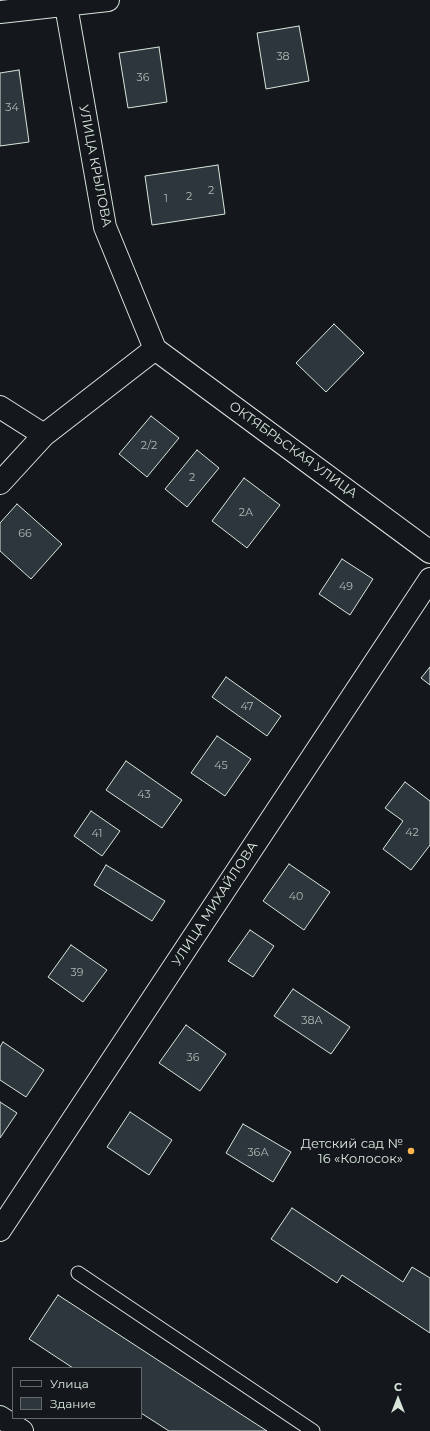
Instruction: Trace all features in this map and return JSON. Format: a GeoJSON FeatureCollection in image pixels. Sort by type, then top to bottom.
{"type":"FeatureCollection","features":[{"type":"Feature","properties":{"kind":"street"},"geometry":{"type":"LineString","coordinates":[[0,12],[66,3],[108,0]]}},
{"type":"Feature","properties":{"kind":"street","name":"УЛИЦА КРЫЛОВА"},"geometry":{"type":"LineString","coordinates":[[66,3],[105,227],[155,349]]}},
{"type":"Feature","properties":{"kind":"street"},"geometry":{"type":"LineString","coordinates":[[0,483],[44,435],[155,349]]}},
{"type":"Feature","properties":{"kind":"street","name":"ОКТЯБРЬСКАЯ УЛИЦА"},"geometry":{"type":"LineString","coordinates":[[155,349],[430,552]]}},
{"type":"Feature","properties":{"kind":"street"},"geometry":{"type":"LineString","coordinates":[[0,408],[44,435]]}},
{"type":"Feature","properties":{"kind":"street","name":"УЛИЦА МИХАЙЛОВА"},"geometry":{"type":"LineString","coordinates":[[0,1230],[430,579]]}},
{"type":"Feature","properties":{"kind":"street"},"geometry":{"type":"LineString","coordinates":[[0,1417],[22,1431]]}},
{"type":"Feature","properties":{"kind":"lane"},"geometry":{"type":"LineString","coordinates":[[78,1273],[313,1431]]}},
{"type":"Feature","properties":{"kind":"building"},"geometry":{"type":"Polygon","coordinates":[[[299,26],[309,81],[266,89],[257,33],[299,26]]]}},
{"type":"Feature","properties":{"kind":"building"},"geometry":{"type":"Polygon","coordinates":[[[159,47],[167,102],[128,108],[119,53],[159,47]]]}},
{"type":"Feature","properties":{"kind":"building"},"geometry":{"type":"Polygon","coordinates":[[[19,70],[29,142],[0,146],[0,73],[19,70]]]}},
{"type":"Feature","properties":{"kind":"building"},"geometry":{"type":"Polygon","coordinates":[[[218,165],[225,214],[152,225],[145,176],[218,165]]]}},
{"type":"Feature","properties":{"kind":"building"},"geometry":{"type":"Polygon","coordinates":[[[334,324],[364,353],[326,392],[296,363],[334,324]]]}},
{"type":"Feature","properties":{"kind":"building"},"geometry":{"type":"Polygon","coordinates":[[[151,416],[179,438],[147,477],[119,454],[151,416]]]}},
{"type":"Feature","properties":{"kind":"building"},"geometry":{"type":"Polygon","coordinates":[[[197,450],[219,468],[187,507],[165,489],[197,450]]]}},
{"type":"Feature","properties":{"kind":"building"},"geometry":{"type":"Polygon","coordinates":[[[244,478],[280,505],[247,548],[212,521],[244,478]]]}},
{"type":"Feature","properties":{"kind":"building"},"geometry":{"type":"Polygon","coordinates":[[[17,504],[62,544],[31,579],[0,551],[0,523],[17,504]]]}},
{"type":"Feature","properties":{"kind":"building"},"geometry":{"type":"Polygon","coordinates":[[[342,559],[373,579],[350,615],[319,594],[342,559]]]}},
{"type":"Feature","properties":{"kind":"building"},"geometry":{"type":"Polygon","coordinates":[[[430,667],[430,685],[421,678],[430,667]]]}},
{"type":"Feature","properties":{"kind":"building"},"geometry":{"type":"Polygon","coordinates":[[[226,677],[281,716],[267,736],[212,697],[226,677]]]}},
{"type":"Feature","properties":{"kind":"building"},"geometry":{"type":"Polygon","coordinates":[[[217,736],[251,759],[225,796],[191,773],[217,736]]]}},
{"type":"Feature","properties":{"kind":"building"},"geometry":{"type":"Polygon","coordinates":[[[126,761],[182,800],[162,828],[106,790],[126,761]]]}},
{"type":"Feature","properties":{"kind":"building"},"geometry":{"type":"Polygon","coordinates":[[[405,782],[430,801],[430,845],[411,870],[383,849],[403,821],[385,808],[405,782]]]}},
{"type":"Feature","properties":{"kind":"building"},"geometry":{"type":"Polygon","coordinates":[[[91,811],[120,831],[102,856],[74,836],[91,811]]]}},
{"type":"Feature","properties":{"kind":"building"},"geometry":{"type":"Polygon","coordinates":[[[289,864],[330,892],[304,930],[263,901],[289,864]]]}},
{"type":"Feature","properties":{"kind":"building"},"geometry":{"type":"Polygon","coordinates":[[[106,865],[165,901],[152,921],[94,885],[106,865]]]}},
{"type":"Feature","properties":{"kind":"building"},"geometry":{"type":"Polygon","coordinates":[[[250,930],[274,946],[253,977],[228,961],[250,930]]]}},
{"type":"Feature","properties":{"kind":"building"},"geometry":{"type":"Polygon","coordinates":[[[71,945],[107,970],[83,1002],[48,977],[71,945]]]}},
{"type":"Feature","properties":{"kind":"building"},"geometry":{"type":"Polygon","coordinates":[[[293,989],[350,1027],[331,1054],[274,1016],[293,989]]]}},
{"type":"Feature","properties":{"kind":"building"},"geometry":{"type":"Polygon","coordinates":[[[186,1025],[226,1054],[200,1091],[159,1063],[186,1025]]]}},
{"type":"Feature","properties":{"kind":"building"},"geometry":{"type":"Polygon","coordinates":[[[3,1042],[44,1070],[26,1097],[0,1080],[0,1047],[3,1042]]]}},
{"type":"Feature","properties":{"kind":"building"},"geometry":{"type":"Polygon","coordinates":[[[0,1102],[17,1113],[0,1138],[0,1102]]]}},
{"type":"Feature","properties":{"kind":"building"},"geometry":{"type":"Polygon","coordinates":[[[130,1112],[172,1140],[149,1175],[107,1147],[130,1112]]]}},
{"type":"Feature","properties":{"kind":"building"},"geometry":{"type":"Polygon","coordinates":[[[243,1124],[291,1152],[273,1182],[226,1153],[243,1124]]]}},
{"type":"Feature","properties":{"kind":"building"},"geometry":{"type":"Polygon","coordinates":[[[292,1208],[403,1282],[412,1267],[430,1278],[430,1333],[342,1275],[337,1283],[271,1239],[292,1208]]]}},
{"type":"Feature","properties":{"kind":"building"},"geometry":{"type":"Polygon","coordinates":[[[58,1295],[267,1431],[169,1431],[142,1414],[142,1367],[71,1367],[29,1339],[58,1295]]]}},
{"type":"Feature","properties":{"kind":"place","name":"Детский сад № 16 «Колосок»"},"geometry":{"type":"Point","coordinates":[411,1151]}}]}
